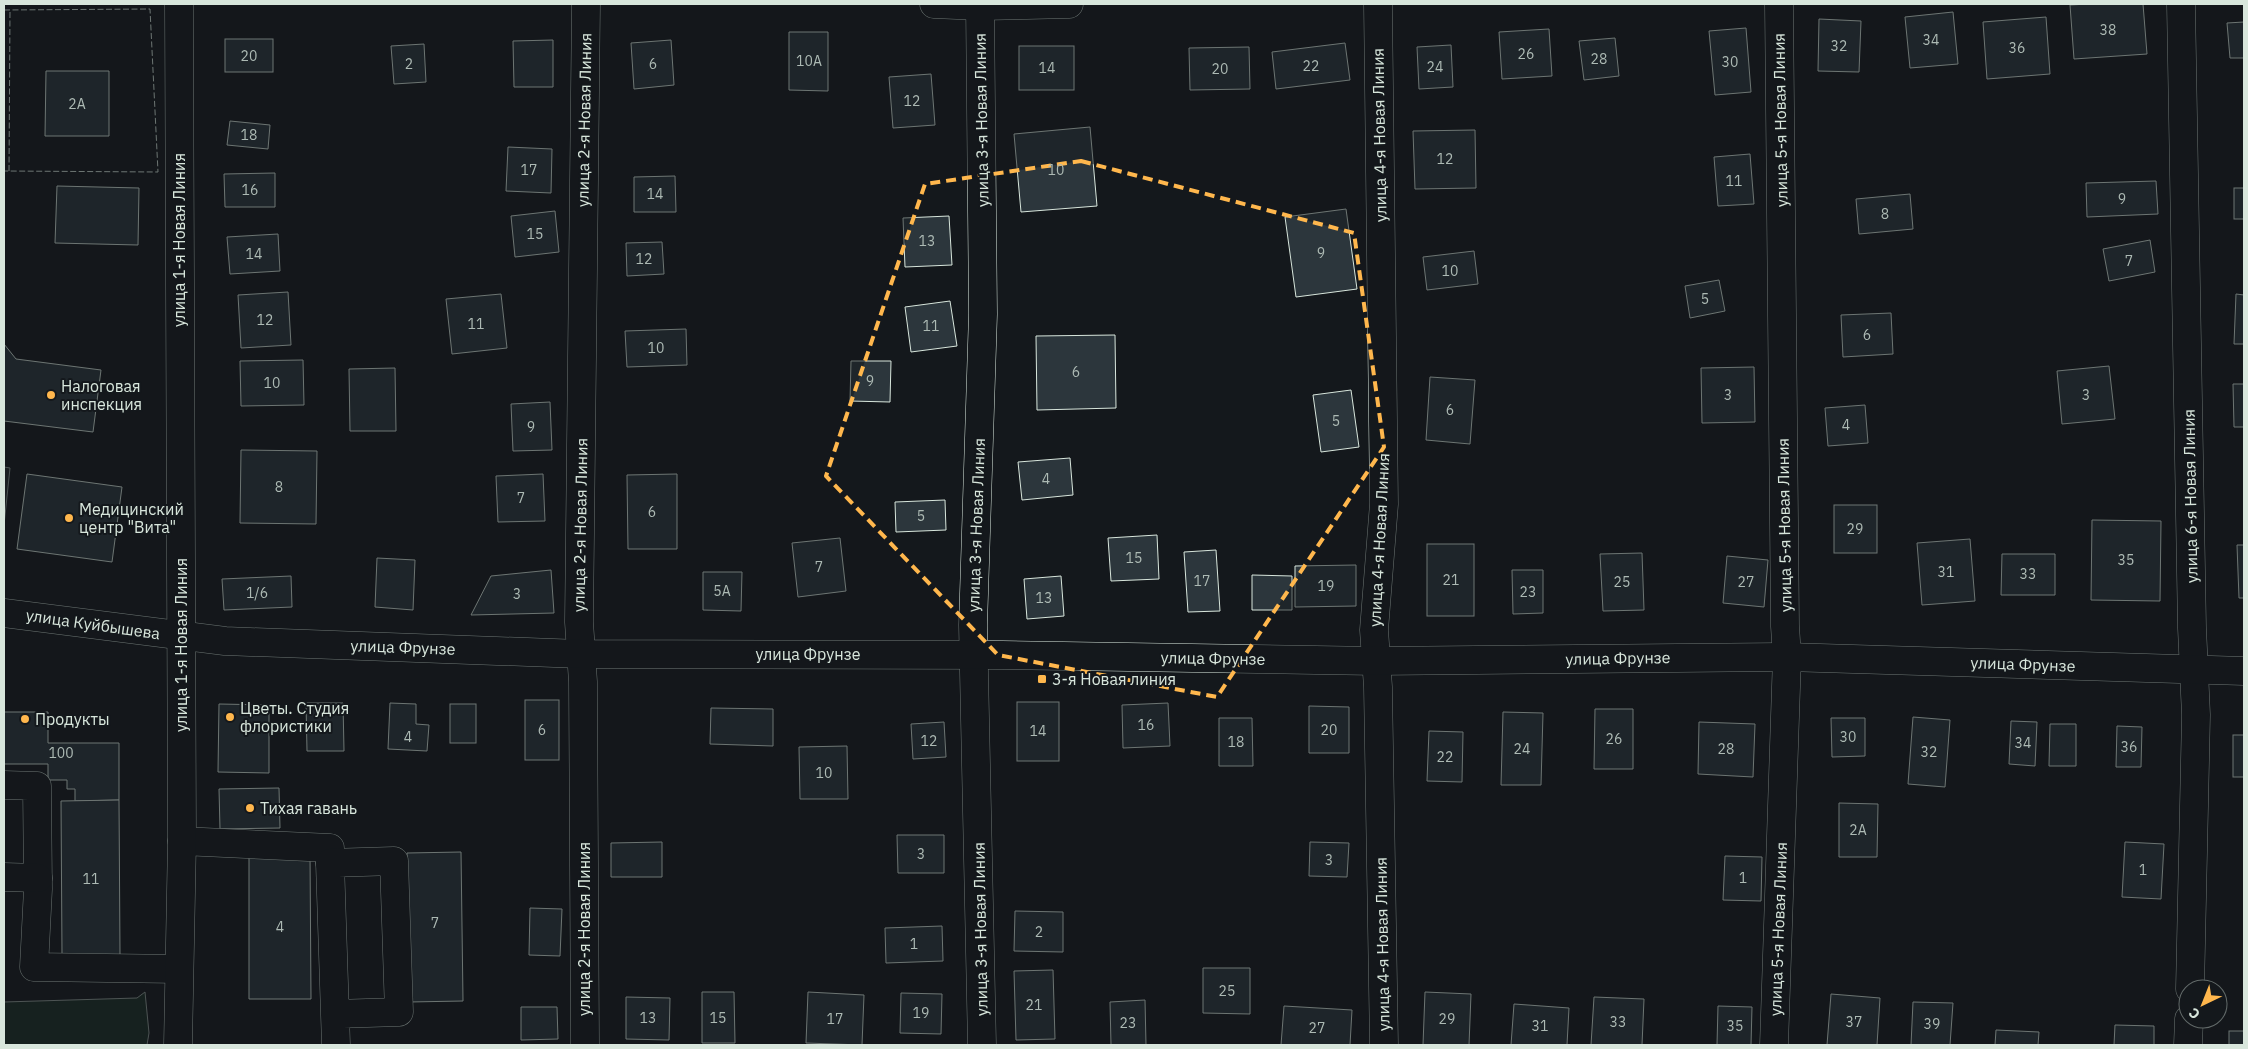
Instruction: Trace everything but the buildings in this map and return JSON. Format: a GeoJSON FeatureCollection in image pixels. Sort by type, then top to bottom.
{"type":"FeatureCollection","features":[{"type":"Feature","properties":{"kind":"street","name":"улица 1-я Новая Линия"},"geometry":{"type":"LineString","coordinates":[[178,4],[180,617],[182,636],[182,841],[178,1045]]}},
{"type":"Feature","properties":{"kind":"street","name":"улица 2-я Новая Линия"},"geometry":{"type":"LineString","coordinates":[[585,1045],[583,682],[579,622],[586,4]]}},
{"type":"Feature","properties":{"kind":"street"},"geometry":{"type":"LineString","coordinates":[[934,4],[1069,4]]}},
{"type":"Feature","properties":{"kind":"street","name":"улица 4-я Новая Линия"},"geometry":{"type":"LineString","coordinates":[[1378,4],[1384,504],[1374,630],[1384,1045]]}},
{"type":"Feature","properties":{"kind":"street","name":"улица 5-я Новая Линия"},"geometry":{"type":"LineString","coordinates":[[1774,1045],[1787,657],[1784,626],[1779,4]]}},
{"type":"Feature","properties":{"kind":"street","name":"улица 6-я Новая Линия"},"geometry":{"type":"LineString","coordinates":[[2181,4],[2192,628],[2196,715],[2190,979]]}},
{"type":"Feature","properties":{"kind":"street","name":"улица 3-я Новая Линия"},"geometry":{"type":"LineString","coordinates":[[980,5],[983,314],[973,625],[982,1045]]}},
{"type":"Feature","properties":{"kind":"street","name":"улица Куйбышева"},"geometry":{"type":"LineString","coordinates":[[4,612],[182,636]]}},
{"type":"Feature","properties":{"kind":"street","name":"улица Фрунзе"},"geometry":{"type":"LineString","coordinates":[[182,636],[225,641],[580,654],[974,655],[1376,661],[1787,657],[2244,671]]}},
{"type":"Feature","properties":{"kind":"street"},"geometry":{"type":"LineString","coordinates":[[4,785],[37,786],[38,878],[34,968],[179,969]]}},
{"type":"Feature","properties":{"kind":"street"},"geometry":{"type":"LineString","coordinates":[[182,841],[330,848],[336,1045]]}},
{"type":"Feature","properties":{"kind":"street"},"geometry":{"type":"LineString","coordinates":[[330,863],[394,861],[399,1012],[335,1014]]}},
{"type":"Feature","properties":{"kind":"street"},"geometry":{"type":"LineString","coordinates":[[4,877],[38,878]]}},
{"type":"Feature","properties":{"kind":"street"},"geometry":{"type":"LineString","coordinates":[[2188,1045],[2189,1029]]}},
{"type":"Feature","properties":{"kind":"highlighted area"},"geometry":{"type":"Polygon","coordinates":[[[1081,161],[1354,233],[1384,447],[1217,697],[998,655],[826,476],[925,184],[1081,161]]]}},
{"type":"Feature","properties":{"kind":"green space"},"geometry":{"type":"Polygon","coordinates":[[[145,992],[149,1033],[147,1045],[4,1045],[4,1002],[137,998],[145,992]]]}},
{"type":"Feature","properties":{"kind":"shaded area"},"geometry":{"type":"Polygon","coordinates":[[[4,467],[10,468],[4,525],[4,467]]]}},
{"type":"Feature","properties":{"kind":"fence"},"geometry":{"type":"LineString","coordinates":[[4,10],[150,9],[158,172],[4,171]]}},
{"type":"Feature","properties":{"kind":"fence"},"geometry":{"type":"LineString","coordinates":[[9,171],[10,10]]}},
{"type":"Feature","properties":{"kind":"place","name":"Налоговая инспекция"},"geometry":{"type":"Point","coordinates":[51,395]}},
{"type":"Feature","properties":{"kind":"place","name":"Медицинский центр \"Вита\""},"geometry":{"type":"Point","coordinates":[69,518]}},
{"type":"Feature","properties":{"kind":"place","name":"3-я Новая линия"},"geometry":{"type":"Point","coordinates":[1042,679]}},
{"type":"Feature","properties":{"kind":"place","name":"Цветы. Студия флористики"},"geometry":{"type":"Point","coordinates":[230,717]}},
{"type":"Feature","properties":{"kind":"place","name":"Продукты"},"geometry":{"type":"Point","coordinates":[25,719]}},
{"type":"Feature","properties":{"kind":"place","name":"Тихая гавань"},"geometry":{"type":"Point","coordinates":[250,808]}}]}
